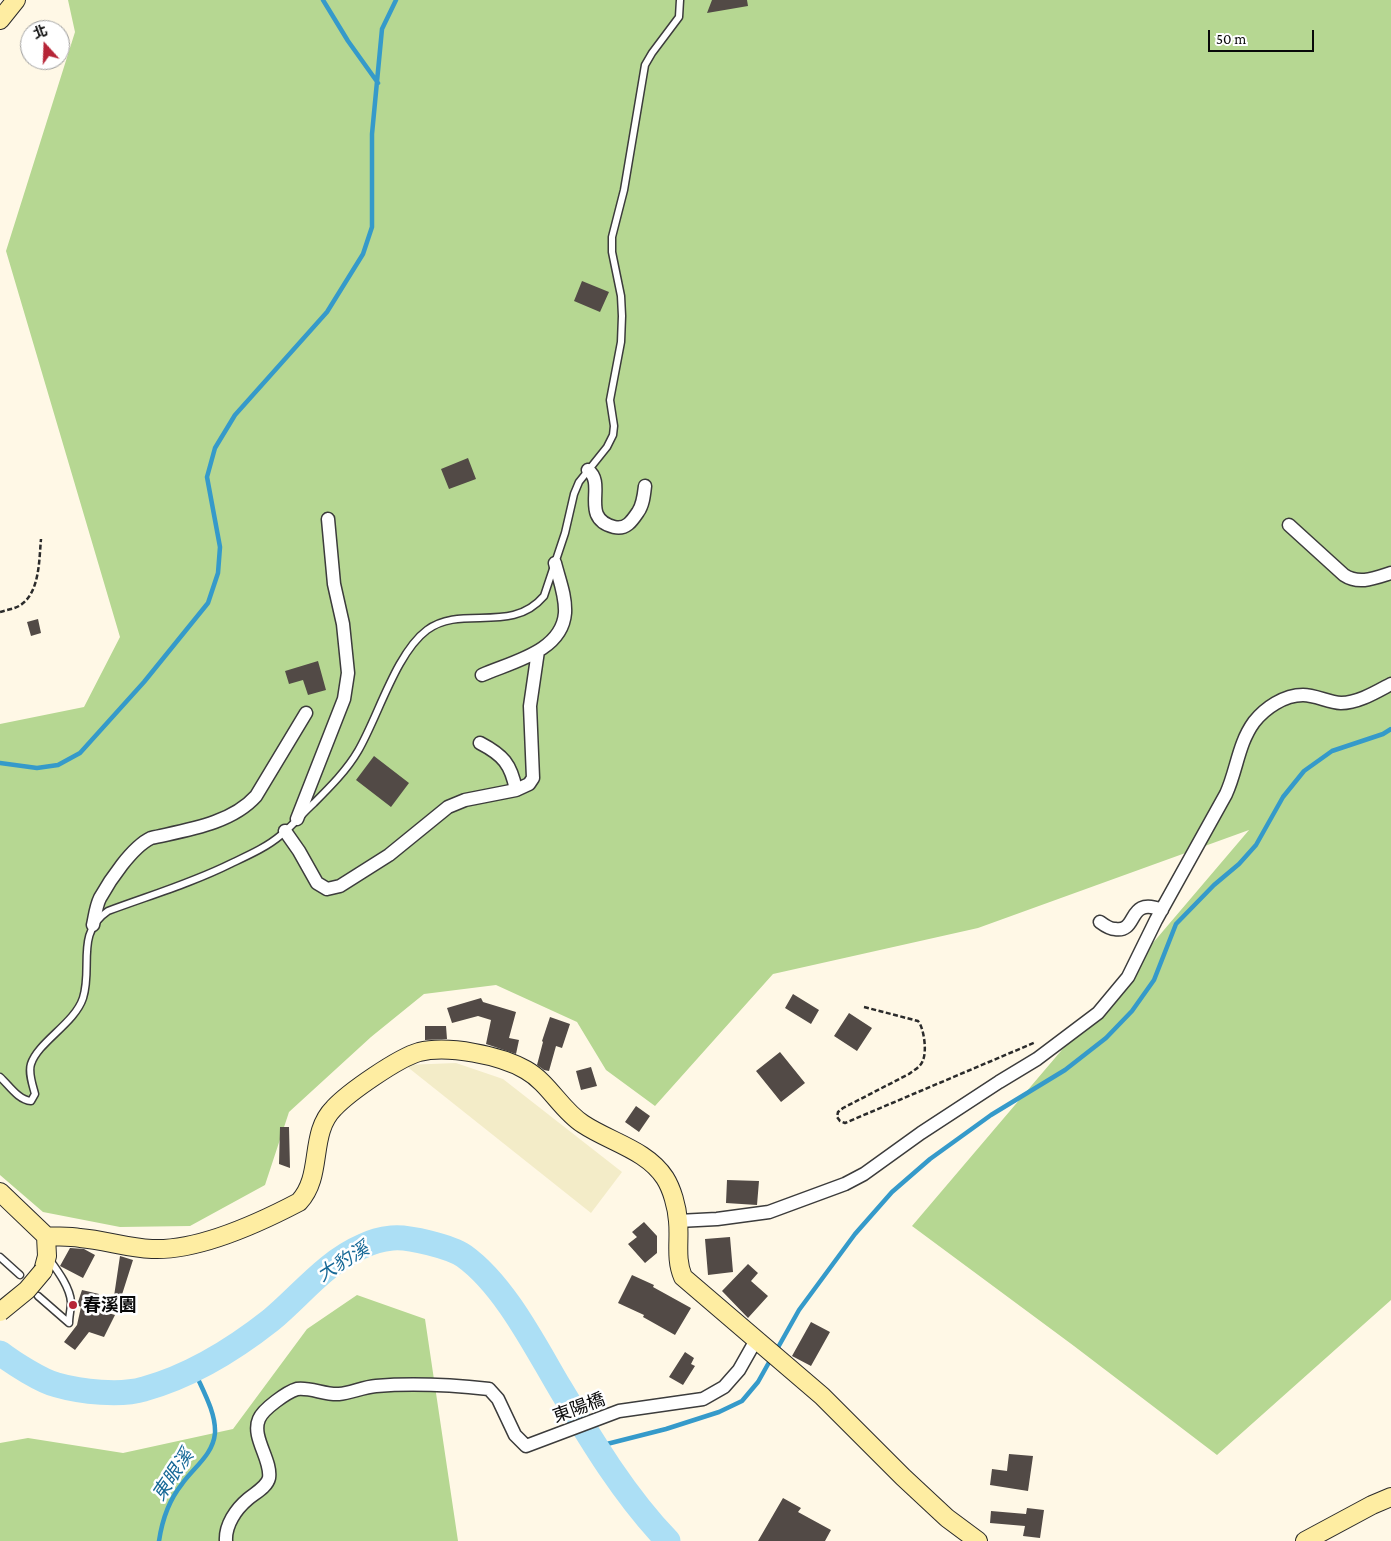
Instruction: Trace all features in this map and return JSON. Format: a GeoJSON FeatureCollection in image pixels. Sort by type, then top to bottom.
{"type":"FeatureCollection","features":[{"type":"Feature","properties":{"kind":"street"},"geometry":{"type":"LineString","coordinates":[[0,20],[16,0]]}},
{"type":"Feature","properties":{"kind":"street"},"geometry":{"type":"LineString","coordinates":[[588,470],[593,473],[595,480],[595,506],[598,517],[602,523],[616,528],[624,527],[630,523],[640,508],[646,486]]}},
{"type":"Feature","properties":{"kind":"street"},"geometry":{"type":"LineString","coordinates":[[298,819],[344,699],[348,673],[343,624],[334,584],[328,519]]}},
{"type":"Feature","properties":{"kind":"street"},"geometry":{"type":"LineString","coordinates":[[1289,525],[1351,580],[1360,581],[1391,573]]}},
{"type":"Feature","properties":{"kind":"street"},"geometry":{"type":"LineString","coordinates":[[482,675],[538,651],[555,636],[562,625],[565,614],[564,600],[555,563]]}},
{"type":"Feature","properties":{"kind":"street"},"geometry":{"type":"LineString","coordinates":[[285,831],[317,883],[327,889],[333,889],[389,855],[448,806],[465,800],[516,790],[529,784],[533,778],[530,706],[538,651]]}},
{"type":"Feature","properties":{"kind":"street"},"geometry":{"type":"LineString","coordinates":[[678,1221],[717,1219],[769,1212],[845,1184],[864,1174],[921,1133],[1037,1059],[1098,1013],[1128,977],[1162,910],[1232,782],[1235,764],[1249,731],[1268,708],[1287,697],[1303,695],[1341,703],[1368,696],[1391,684]]}},
{"type":"Feature","properties":{"kind":"street"},"geometry":{"type":"LineString","coordinates":[[93,925],[100,899],[136,847],[151,838],[217,821],[249,804],[256,796],[306,713]]}},
{"type":"Feature","properties":{"kind":"street"},"geometry":{"type":"LineString","coordinates":[[480,743],[494,751],[509,765],[516,790]]}},
{"type":"Feature","properties":{"kind":"street"},"geometry":{"type":"LineString","coordinates":[[1100,922],[1113,929],[1118,929],[1130,923],[1137,911],[1142,907],[1148,905],[1162,910]]}},
{"type":"Feature","properties":{"kind":"street"},"geometry":{"type":"LineString","coordinates":[[0,1192],[46,1236],[80,1238],[146,1248],[179,1248],[212,1240],[299,1202],[308,1193],[313,1179],[317,1146],[323,1124],[332,1110],[349,1094],[395,1064],[418,1053],[437,1049],[466,1051],[510,1063],[526,1070],[539,1079],[567,1111],[581,1123],[602,1136],[640,1154],[656,1166],[666,1179],[673,1196],[678,1221],[678,1259],[683,1277],[822,1396],[947,1518],[978,1541]]}},
{"type":"Feature","properties":{"kind":"street"},"geometry":{"type":"LineString","coordinates":[[0,1312],[27,1290],[45,1263],[46,1236]]}},
{"type":"Feature","properties":{"kind":"street","name":"東陽橋"},"geometry":{"type":"LineString","coordinates":[[226,1541],[226,1534],[233,1516],[247,1499],[263,1487],[269,1478],[267,1462],[257,1431],[259,1418],[281,1396],[298,1389],[338,1394],[375,1386],[455,1385],[489,1389],[498,1399],[515,1435],[526,1446],[619,1412],[645,1406],[679,1404],[703,1399],[724,1387],[761,1344]]}},
{"type":"Feature","properties":{"kind":"street"},"geometry":{"type":"LineString","coordinates":[[1305,1541],[1372,1505],[1391,1497]]}},
{"type":"Feature","properties":{"kind":"lane"},"geometry":{"type":"LineString","coordinates":[[0,1077],[24,1099],[32,1100],[34,1098],[35,1094],[30,1070],[31,1064],[37,1054],[78,1009],[85,987],[86,950],[93,925],[101,916],[108,911],[199,879],[254,853],[285,831],[332,786],[358,751],[405,655],[418,638],[437,624],[454,619],[501,617],[527,611],[544,596],[567,525],[574,494],[588,470],[607,447],[613,435],[614,426],[610,400],[621,342],[622,316],[621,296],[612,252],[612,237],[624,190],[645,65],[679,17],[680,0]]}},
{"type":"Feature","properties":{"kind":"lane"},"geometry":{"type":"LineString","coordinates":[[0,1257],[20,1275]]}},
{"type":"Feature","properties":{"kind":"lane"},"geometry":{"type":"LineString","coordinates":[[38,1296],[69,1323],[71,1301],[57,1269],[45,1263]]}},
{"type":"Feature","properties":{"kind":"path"},"geometry":{"type":"LineString","coordinates":[[0,612],[19,606],[27,599],[36,582],[41,539]]}},
{"type":"Feature","properties":{"kind":"path"},"geometry":{"type":"LineString","coordinates":[[864,1007],[918,1021],[924,1034],[924,1059],[918,1068],[909,1074],[838,1112],[837,1117],[840,1122],[845,1123],[1037,1041]]}},
{"type":"Feature","properties":{"kind":"shaded area"},"geometry":{"type":"Polygon","coordinates":[[[456,1063],[503,1079],[622,1172],[591,1213],[405,1065],[456,1063]]]}},
{"type":"Feature","properties":{"kind":"green space"},"geometry":{"type":"Polygon","coordinates":[[[68,0],[1391,0],[1391,1300],[1217,1455],[912,1226],[1249,830],[978,928],[773,974],[655,1106],[606,1070],[577,1022],[496,985],[424,994],[371,1037],[289,1112],[265,1185],[190,1226],[120,1227],[43,1212],[0,1175],[0,724],[84,707],[120,637],[6,251],[63,70],[70,70],[70,48],[75,32],[68,0]]]}},
{"type":"Feature","properties":{"kind":"green space"},"geometry":{"type":"Polygon","coordinates":[[[357,1295],[425,1319],[458,1541],[0,1541],[0,1443],[28,1438],[123,1453],[233,1429],[307,1329],[357,1295]]]}},
{"type":"Feature","properties":{"kind":"building"},"geometry":{"type":"Polygon","coordinates":[[[712,0],[747,0],[748,6],[707,13],[712,0]]]}},
{"type":"Feature","properties":{"kind":"building"},"geometry":{"type":"Polygon","coordinates":[[[582,281],[609,292],[600,312],[574,301],[582,281]]]}},
{"type":"Feature","properties":{"kind":"building"},"geometry":{"type":"Polygon","coordinates":[[[468,458],[476,479],[449,489],[441,469],[468,458]]]}},
{"type":"Feature","properties":{"kind":"building"},"geometry":{"type":"Polygon","coordinates":[[[38,619],[41,633],[31,636],[27,622],[38,619]]]}},
{"type":"Feature","properties":{"kind":"building"},"geometry":{"type":"Polygon","coordinates":[[[318,661],[326,690],[308,695],[303,680],[289,684],[285,671],[318,661]]]}},
{"type":"Feature","properties":{"kind":"building"},"geometry":{"type":"Polygon","coordinates":[[[374,756],[409,783],[391,807],[356,780],[374,756]]]}},
{"type":"Feature","properties":{"kind":"building"},"geometry":{"type":"Polygon","coordinates":[[[793,994],[819,1010],[811,1024],[785,1008],[793,994]]]}},
{"type":"Feature","properties":{"kind":"building"},"geometry":{"type":"Polygon","coordinates":[[[481,998],[483,1002],[516,1012],[509,1038],[519,1040],[516,1054],[486,1044],[491,1020],[478,1016],[452,1023],[447,1008],[481,998]]]}},
{"type":"Feature","properties":{"kind":"building"},"geometry":{"type":"Polygon","coordinates":[[[849,1013],[872,1028],[857,1051],[834,1036],[849,1013]]]}},
{"type":"Feature","properties":{"kind":"building"},"geometry":{"type":"Polygon","coordinates":[[[550,1017],[570,1024],[562,1048],[556,1046],[549,1071],[537,1065],[550,1017]]]}},
{"type":"Feature","properties":{"kind":"building"},"geometry":{"type":"Polygon","coordinates":[[[425,1026],[446,1026],[447,1039],[425,1040],[425,1026]]]}},
{"type":"Feature","properties":{"kind":"building"},"geometry":{"type":"Polygon","coordinates":[[[780,1052],[805,1083],[781,1102],[756,1071],[780,1052]]]}},
{"type":"Feature","properties":{"kind":"building"},"geometry":{"type":"Polygon","coordinates":[[[591,1067],[597,1086],[581,1090],[576,1071],[591,1067]]]}},
{"type":"Feature","properties":{"kind":"building"},"geometry":{"type":"Polygon","coordinates":[[[636,1106],[650,1116],[639,1132],[625,1122],[636,1106]]]}},
{"type":"Feature","properties":{"kind":"building"},"geometry":{"type":"Polygon","coordinates":[[[280,1127],[289,1127],[290,1168],[279,1164],[280,1127]]]}},
{"type":"Feature","properties":{"kind":"building"},"geometry":{"type":"Polygon","coordinates":[[[727,1180],[759,1181],[757,1205],[726,1203],[727,1180]]]}},
{"type":"Feature","properties":{"kind":"building"},"geometry":{"type":"Polygon","coordinates":[[[644,1222],[657,1236],[657,1253],[645,1263],[628,1244],[637,1237],[632,1232],[644,1222]]]}},
{"type":"Feature","properties":{"kind":"building"},"geometry":{"type":"Polygon","coordinates":[[[730,1237],[733,1272],[708,1275],[705,1239],[730,1237]]]}},
{"type":"Feature","properties":{"kind":"building"},"geometry":{"type":"Polygon","coordinates":[[[70,1248],[84,1249],[95,1255],[83,1278],[60,1266],[70,1248]]]}},
{"type":"Feature","properties":{"kind":"building"},"geometry":{"type":"Polygon","coordinates":[[[120,1256],[133,1260],[119,1304],[113,1303],[120,1256]]]}},
{"type":"Feature","properties":{"kind":"building"},"geometry":{"type":"Polygon","coordinates":[[[748,1264],[758,1273],[751,1281],[768,1296],[748,1318],[722,1291],[748,1264]]]}},
{"type":"Feature","properties":{"kind":"building"},"geometry":{"type":"Polygon","coordinates":[[[632,1275],[654,1285],[653,1287],[691,1308],[675,1335],[643,1317],[644,1315],[618,1303],[632,1275]]]}},
{"type":"Feature","properties":{"kind":"building"},"geometry":{"type":"Polygon","coordinates":[[[82,1290],[99,1294],[95,1309],[115,1315],[104,1337],[89,1332],[75,1350],[64,1342],[77,1325],[81,1307],[77,1305],[82,1290]]]}},
{"type":"Feature","properties":{"kind":"building"},"geometry":{"type":"Polygon","coordinates":[[[811,1322],[830,1332],[811,1366],[792,1356],[811,1322]]]}},
{"type":"Feature","properties":{"kind":"building"},"geometry":{"type":"Polygon","coordinates":[[[685,1352],[694,1358],[691,1364],[695,1366],[683,1385],[669,1377],[685,1352]]]}},
{"type":"Feature","properties":{"kind":"building"},"geometry":{"type":"Polygon","coordinates":[[[1009,1454],[1033,1456],[1028,1491],[990,1485],[992,1469],[1007,1471],[1009,1454]]]}},
{"type":"Feature","properties":{"kind":"building"},"geometry":{"type":"Polygon","coordinates":[[[783,1498],[801,1508],[798,1512],[831,1530],[825,1541],[758,1541],[783,1498]]]}},
{"type":"Feature","properties":{"kind":"building"},"geometry":{"type":"Polygon","coordinates":[[[1027,1508],[1044,1510],[1040,1538],[1023,1536],[1025,1526],[990,1523],[991,1511],[1026,1514],[1027,1508]]]}},
{"type":"Feature","properties":{"kind":"waterway"},"geometry":{"type":"LineString","coordinates":[[323,0],[348,41],[378,83]]}},
{"type":"Feature","properties":{"kind":"waterway"},"geometry":{"type":"LineString","coordinates":[[0,763],[37,768],[58,765],[80,753],[144,682],[208,603],[218,573],[220,547],[207,477],[215,448],[235,415],[327,312],[363,254],[372,227],[372,134],[382,29],[396,0]]}},
{"type":"Feature","properties":{"kind":"waterway"},"geometry":{"type":"LineString","coordinates":[[776,1351],[799,1310],[855,1234],[892,1192],[930,1159],[991,1115],[1065,1070],[1106,1038],[1132,1011],[1154,980],[1176,924],[1214,885],[1239,864],[1256,845],[1283,797],[1304,771],[1332,751],[1383,734],[1391,729]]}},
{"type":"Feature","properties":{"kind":"waterway","name":"大豹溪"},"geometry":{"type":"LineString","coordinates":[[0,1353],[20,1367],[51,1383],[89,1391],[113,1393],[144,1389],[178,1377],[227,1352],[271,1320],[337,1261],[363,1246],[392,1238],[418,1240],[440,1246],[464,1256],[492,1282],[527,1332],[569,1404],[608,1465],[636,1504],[668,1541]]}},
{"type":"Feature","properties":{"kind":"waterway"},"geometry":{"type":"LineString","coordinates":[[595,1447],[666,1429],[719,1412],[742,1401],[758,1382],[772,1357]]}},
{"type":"Feature","properties":{"kind":"waterway","name":"東眼溪"},"geometry":{"type":"LineString","coordinates":[[159,1541],[164,1518],[173,1497],[207,1454],[214,1441],[215,1425],[213,1417],[194,1370]]}},
{"type":"Feature","properties":{"kind":"place","name":"春溪園"},"geometry":{"type":"Point","coordinates":[73,1305]}}]}
